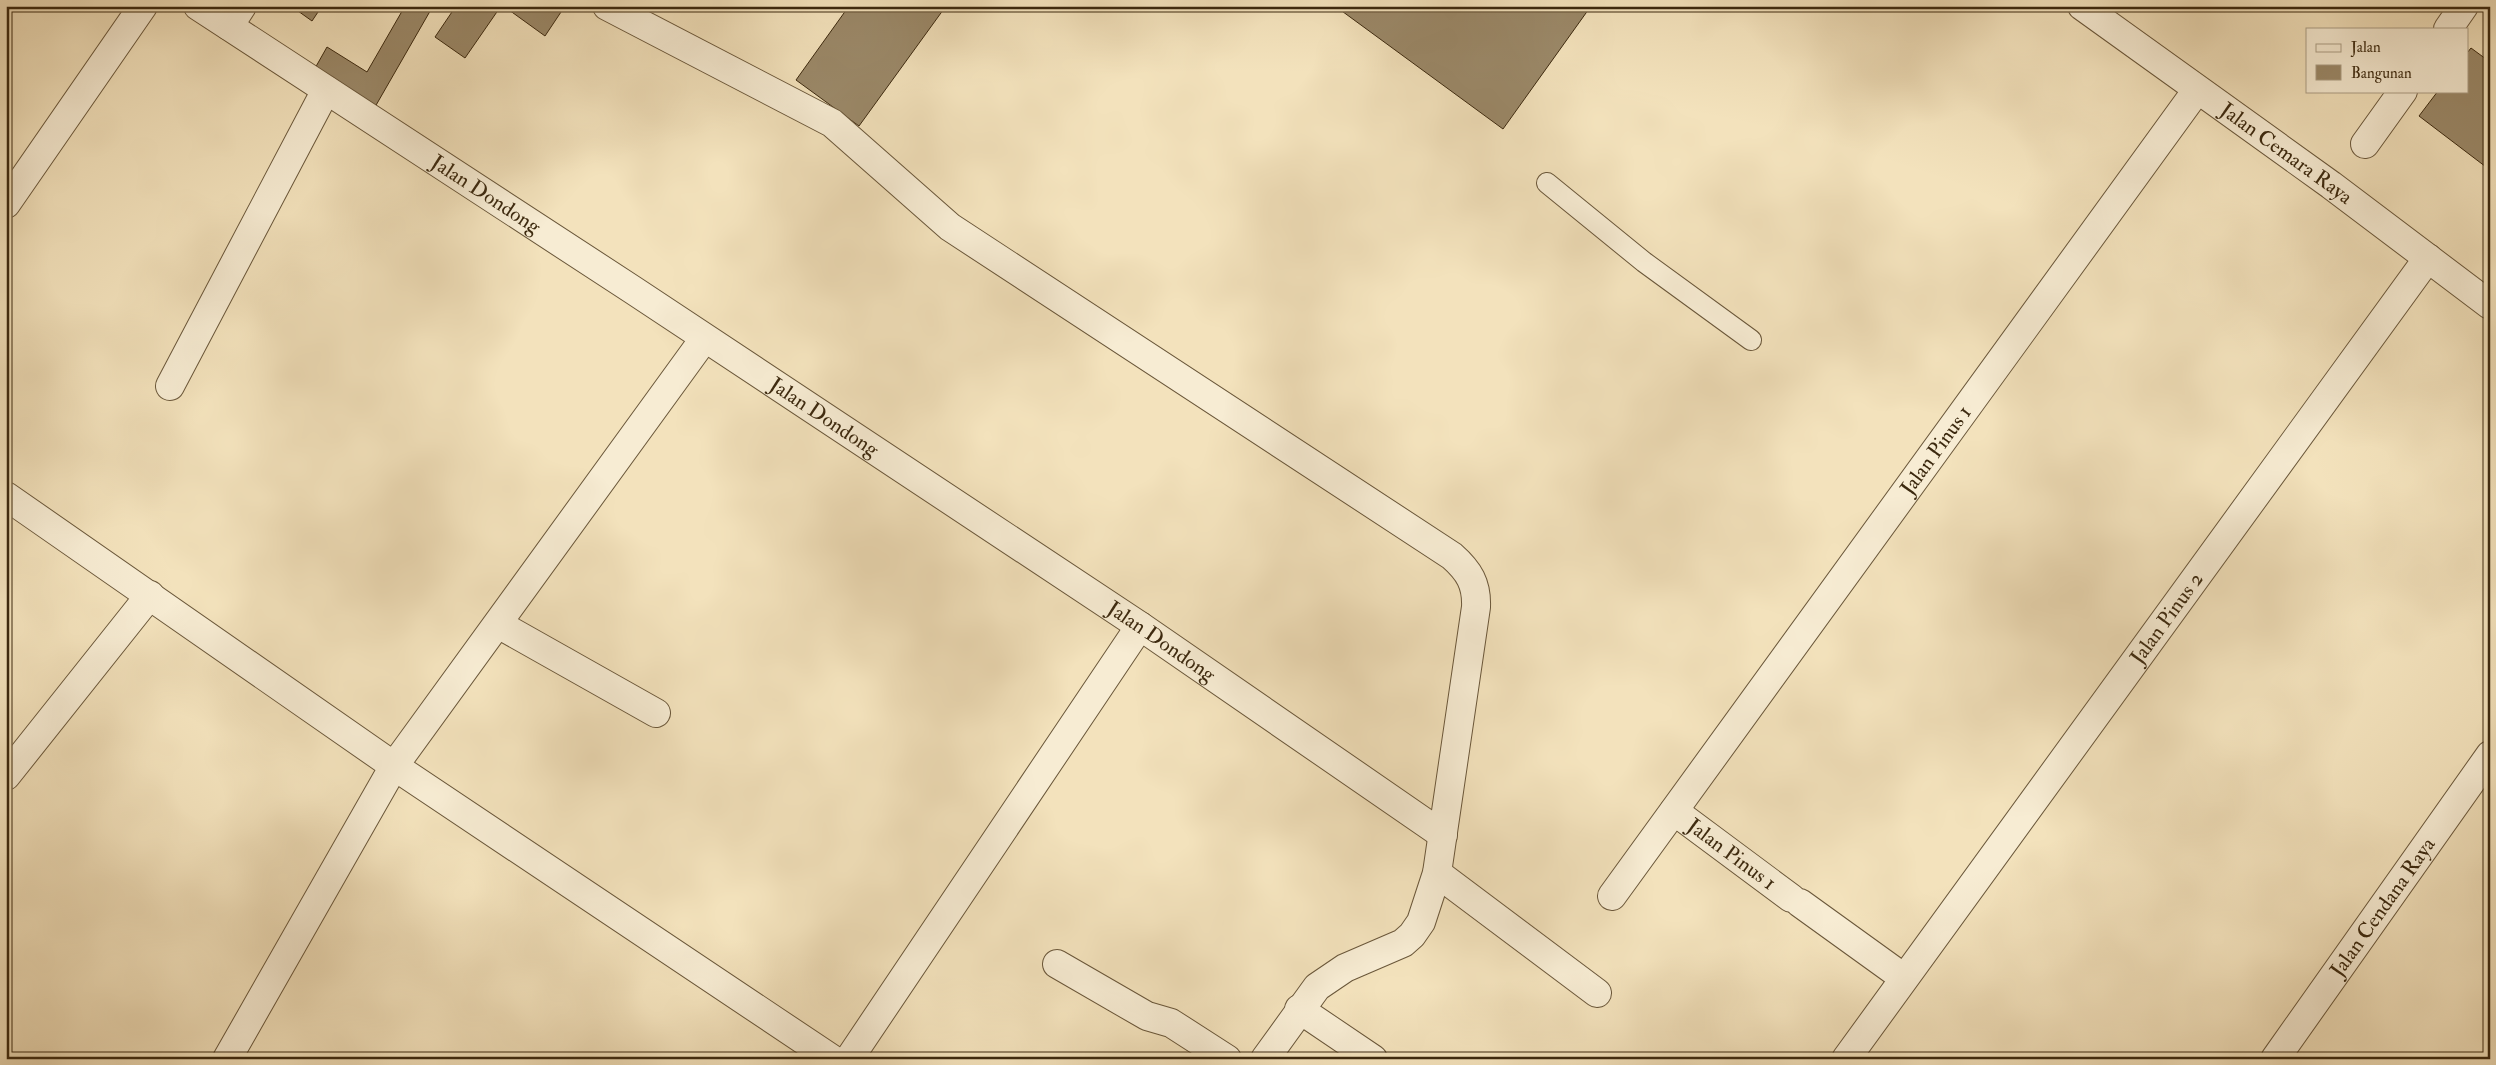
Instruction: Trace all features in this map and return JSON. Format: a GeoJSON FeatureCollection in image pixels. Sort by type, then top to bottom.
{"type":"FeatureCollection","features":[{"type":"Feature","properties":{"kind":"street"},"geometry":{"type":"LineString","coordinates":[[6,204],[143,6]]}},
{"type":"Feature","properties":{"kind":"street","name":"Jalan Dondong"},"geometry":{"type":"LineString","coordinates":[[198,6],[235,16],[326,90],[1140,626],[1444,835]]}},
{"type":"Feature","properties":{"kind":"street"},"geometry":{"type":"LineString","coordinates":[[607,6],[832,123],[950,227],[1452,556],[1464,567],[1476,592],[1476,607],[1444,835],[1437,873],[1421,922],[1412,935],[1403,943],[1328,978],[1316,987],[1265,1059]]}},
{"type":"Feature","properties":{"kind":"street","name":"Jalan Cemara Raya"},"geometry":{"type":"LineString","coordinates":[[2082,6],[2331,185],[2490,305]]}},
{"type":"Feature","properties":{"kind":"street"},"geometry":{"type":"LineString","coordinates":[[2449,28],[2464,6]]}},
{"type":"Feature","properties":{"kind":"street"},"geometry":{"type":"LineString","coordinates":[[170,386],[326,90]]}},
{"type":"Feature","properties":{"kind":"street","name":"Jalan Pinus 1"},"geometry":{"type":"LineString","coordinates":[[1612,896],[2197,90]]}},
{"type":"Feature","properties":{"kind":"street"},"geometry":{"type":"LineString","coordinates":[[2365,144],[2403,92]]}},
{"type":"Feature","properties":{"kind":"street","name":"Jalan Pinus 2"},"geometry":{"type":"LineString","coordinates":[[1846,1059],[2428,258]]}},
{"type":"Feature","properties":{"kind":"street"},"geometry":{"type":"LineString","coordinates":[[227,1059],[394,766],[704,339]]}},
{"type":"Feature","properties":{"kind":"street"},"geometry":{"type":"LineString","coordinates":[[6,496],[394,766],[832,1059]]}},
{"type":"Feature","properties":{"kind":"street"},"geometry":{"type":"LineString","coordinates":[[6,776],[150,595]]}},
{"type":"Feature","properties":{"kind":"street"},"geometry":{"type":"LineString","coordinates":[[498,624],[656,713]]}},
{"type":"Feature","properties":{"kind":"street"},"geometry":{"type":"LineString","coordinates":[[849,1059],[1140,626]]}},
{"type":"Feature","properties":{"kind":"street","name":"Jalan Cendana Raya"},"geometry":{"type":"LineString","coordinates":[[2275,1059],[2490,755]]}},
{"type":"Feature","properties":{"kind":"street","name":"Jalan Pinus 1"},"geometry":{"type":"LineString","coordinates":[[1674,811],[1795,901],[1904,978]]}},
{"type":"Feature","properties":{"kind":"street"},"geometry":{"type":"LineString","coordinates":[[1437,873],[1597,992]]}},
{"type":"Feature","properties":{"kind":"street"},"geometry":{"type":"LineString","coordinates":[[1057,964],[1147,1016],[1171,1023],[1227,1059]]}},
{"type":"Feature","properties":{"kind":"street"},"geometry":{"type":"LineString","coordinates":[[1299,1009],[1373,1059]]}},
{"type":"Feature","properties":{"kind":"lane"},"geometry":{"type":"LineString","coordinates":[[1547,183],[1644,262],[1751,340]]}},
{"type":"Feature","properties":{"kind":"building"},"geometry":{"type":"Polygon","coordinates":[[[291,6],[322,6],[312,21],[291,6]]]}},
{"type":"Feature","properties":{"kind":"building"},"geometry":{"type":"Polygon","coordinates":[[[405,6],[433,6],[375,107],[314,70],[327,47],[367,72],[405,6]]]}},
{"type":"Feature","properties":{"kind":"building"},"geometry":{"type":"Polygon","coordinates":[[[456,6],[501,6],[465,58],[435,37],[456,6]]]}},
{"type":"Feature","properties":{"kind":"building"},"geometry":{"type":"Polygon","coordinates":[[[512,6],[565,6],[545,36],[509,10],[512,6]]]}},
{"type":"Feature","properties":{"kind":"building"},"geometry":{"type":"Polygon","coordinates":[[[849,6],[904,6],[911,11],[914,6],[946,6],[859,126],[796,80],[849,6]]]}},
{"type":"Feature","properties":{"kind":"building"},"geometry":{"type":"Polygon","coordinates":[[[1335,6],[1591,6],[1503,129],[1335,6]]]}},
{"type":"Feature","properties":{"kind":"building"},"geometry":{"type":"Polygon","coordinates":[[[2471,48],[2490,62],[2490,170],[2419,116],[2437,92],[2468,92],[2468,52],[2471,48]]]}}]}
